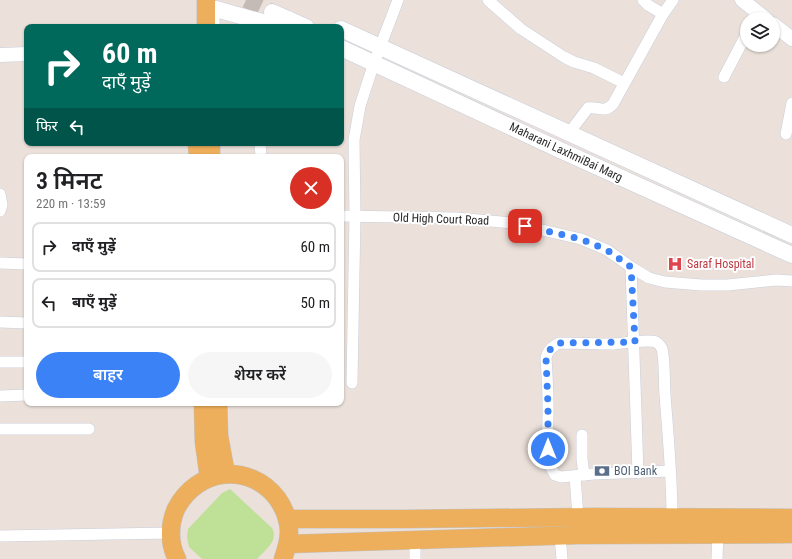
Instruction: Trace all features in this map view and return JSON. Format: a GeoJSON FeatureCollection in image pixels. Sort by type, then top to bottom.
{"type":"FeatureCollection","features":[{"type":"Feature","properties":{"kind":"main road"},"geometry":{"type":"LineString","coordinates":[[194,0],[194,24]]}},
{"type":"Feature","properties":{"kind":"main road"},"geometry":{"type":"LineString","coordinates":[[206,0],[206,24]]}},
{"type":"Feature","properties":{"kind":"main road"},"geometry":{"type":"LineString","coordinates":[[274,6],[288,19],[299,24]]}},
{"type":"Feature","properties":{"kind":"main road"},"geometry":{"type":"LineString","coordinates":[[212,24],[211,13],[216,9],[273,24]]}},
{"type":"Feature","properties":{"kind":"main road"},"geometry":{"type":"LineString","coordinates":[[285,24],[288,19]]}},
{"type":"Feature","properties":{"kind":"main road"},"geometry":{"type":"LineString","coordinates":[[344,30],[792,235]]}},
{"type":"Feature","properties":{"kind":"main road","name":"Maharani LaxhmiBai Marg"},"geometry":{"type":"LineString","coordinates":[[344,49],[560,150],[792,255]]}},
{"type":"Feature","properties":{"kind":"main road"},"geometry":{"type":"LineString","coordinates":[[203,406],[204,442],[218,476]]}},
{"type":"Feature","properties":{"kind":"main road"},"geometry":{"type":"LineString","coordinates":[[218,406],[218,476]]}},
{"type":"Feature","properties":{"kind":"main road"},"geometry":{"type":"LineString","coordinates":[[177,559],[170,533],[173,515],[181,499],[194,486],[218,476],[242,476],[258,481],[271,491],[281,504],[287,518],[289,531],[286,551],[415,540],[560,536],[792,534]]}},
{"type":"Feature","properties":{"kind":"main road"},"geometry":{"type":"LineString","coordinates":[[287,518],[404,520],[578,517],[792,518]]}},
{"type":"Feature","properties":{"kind":"street"},"geometry":{"type":"LineString","coordinates":[[352,383],[355,216],[354,140],[360,106],[380,46],[398,0]]}},
{"type":"Feature","properties":{"kind":"street"},"geometry":{"type":"LineString","coordinates":[[488,0],[521,29],[564,57],[574,62],[594,68],[624,83]]}},
{"type":"Feature","properties":{"kind":"street"},"geometry":{"type":"LineString","coordinates":[[643,0],[663,14]]}},
{"type":"Feature","properties":{"kind":"street"},"geometry":{"type":"LineString","coordinates":[[569,133],[588,108],[593,107],[605,110],[613,104],[663,14],[673,0]]}},
{"type":"Feature","properties":{"kind":"street"},"geometry":{"type":"LineString","coordinates":[[742,0],[755,12]]}},
{"type":"Feature","properties":{"kind":"street"},"geometry":{"type":"LineString","coordinates":[[780,30],[792,39]]}},
{"type":"Feature","properties":{"kind":"street"},"geometry":{"type":"LineString","coordinates":[[724,77],[740,46]]}},
{"type":"Feature","properties":{"kind":"street"},"geometry":{"type":"LineString","coordinates":[[0,55],[24,54]]}},
{"type":"Feature","properties":{"kind":"street"},"geometry":{"type":"LineString","coordinates":[[786,134],[792,103]]}},
{"type":"Feature","properties":{"kind":"street"},"geometry":{"type":"LineString","coordinates":[[0,194],[2,205],[0,211]]}},
{"type":"Feature","properties":{"kind":"street","name":"Old High Court Road"},"geometry":{"type":"LineString","coordinates":[[344,216],[456,218],[512,223],[581,239],[607,250],[649,278],[666,282],[728,285],[776,280],[792,281]]}},
{"type":"Feature","properties":{"kind":"street"},"geometry":{"type":"LineString","coordinates":[[0,263],[24,264]]}},
{"type":"Feature","properties":{"kind":"street"},"geometry":{"type":"LineString","coordinates":[[631,267],[635,342],[638,473]]}},
{"type":"Feature","properties":{"kind":"street"},"geometry":{"type":"LineString","coordinates":[[0,322],[24,323]]}},
{"type":"Feature","properties":{"kind":"street"},"geometry":{"type":"LineString","coordinates":[[670,471],[561,477],[555,475],[551,470],[548,449],[546,358],[548,352],[553,346],[559,343],[649,341],[656,342],[660,345],[663,350],[670,471],[672,517]]}},
{"type":"Feature","properties":{"kind":"street"},"geometry":{"type":"LineString","coordinates":[[0,362],[24,362]]}},
{"type":"Feature","properties":{"kind":"street"},"geometry":{"type":"LineString","coordinates":[[0,396],[24,395]]}},
{"type":"Feature","properties":{"kind":"street"},"geometry":{"type":"LineString","coordinates":[[0,429],[89,429]]}},
{"type":"Feature","properties":{"kind":"street"},"geometry":{"type":"LineString","coordinates":[[578,517],[582,435]]}},
{"type":"Feature","properties":{"kind":"street"},"geometry":{"type":"LineString","coordinates":[[0,536],[170,533]]}},
{"type":"Feature","properties":{"kind":"street"},"geometry":{"type":"LineString","coordinates":[[717,559],[718,534]]}},
{"type":"Feature","properties":{"kind":"street"},"geometry":{"type":"LineString","coordinates":[[560,536],[562,559]]}},
{"type":"Feature","properties":{"kind":"street"},"geometry":{"type":"LineString","coordinates":[[415,540],[415,559]]}},
{"type":"Feature","properties":{"kind":"green space"},"geometry":{"type":"Polygon","coordinates":[[[230,489],[272,528],[274,537],[267,549],[257,559],[202,559],[189,547],[187,537],[188,529],[222,493],[230,489]]]}},
{"type":"Feature","properties":{"kind":"tunnel"},"geometry":{"type":"LineString","coordinates":[[246,0],[272,12]]}},
{"type":"Feature","properties":{"kind":"place","name":"Saraf Hospital"},"geometry":{"type":"Point","coordinates":[675,264]}},
{"type":"Feature","properties":{"kind":"place","name":"BOI Bank"},"geometry":{"type":"Point","coordinates":[602,471]}},
{"type":"Feature","properties":{"kind":"route"},"geometry":{"type":"LineString","coordinates":[[525,226],[581,239],[607,250],[631,267],[635,342],[613,344],[559,343],[553,346],[548,352],[546,358],[548,449]]}}]}
